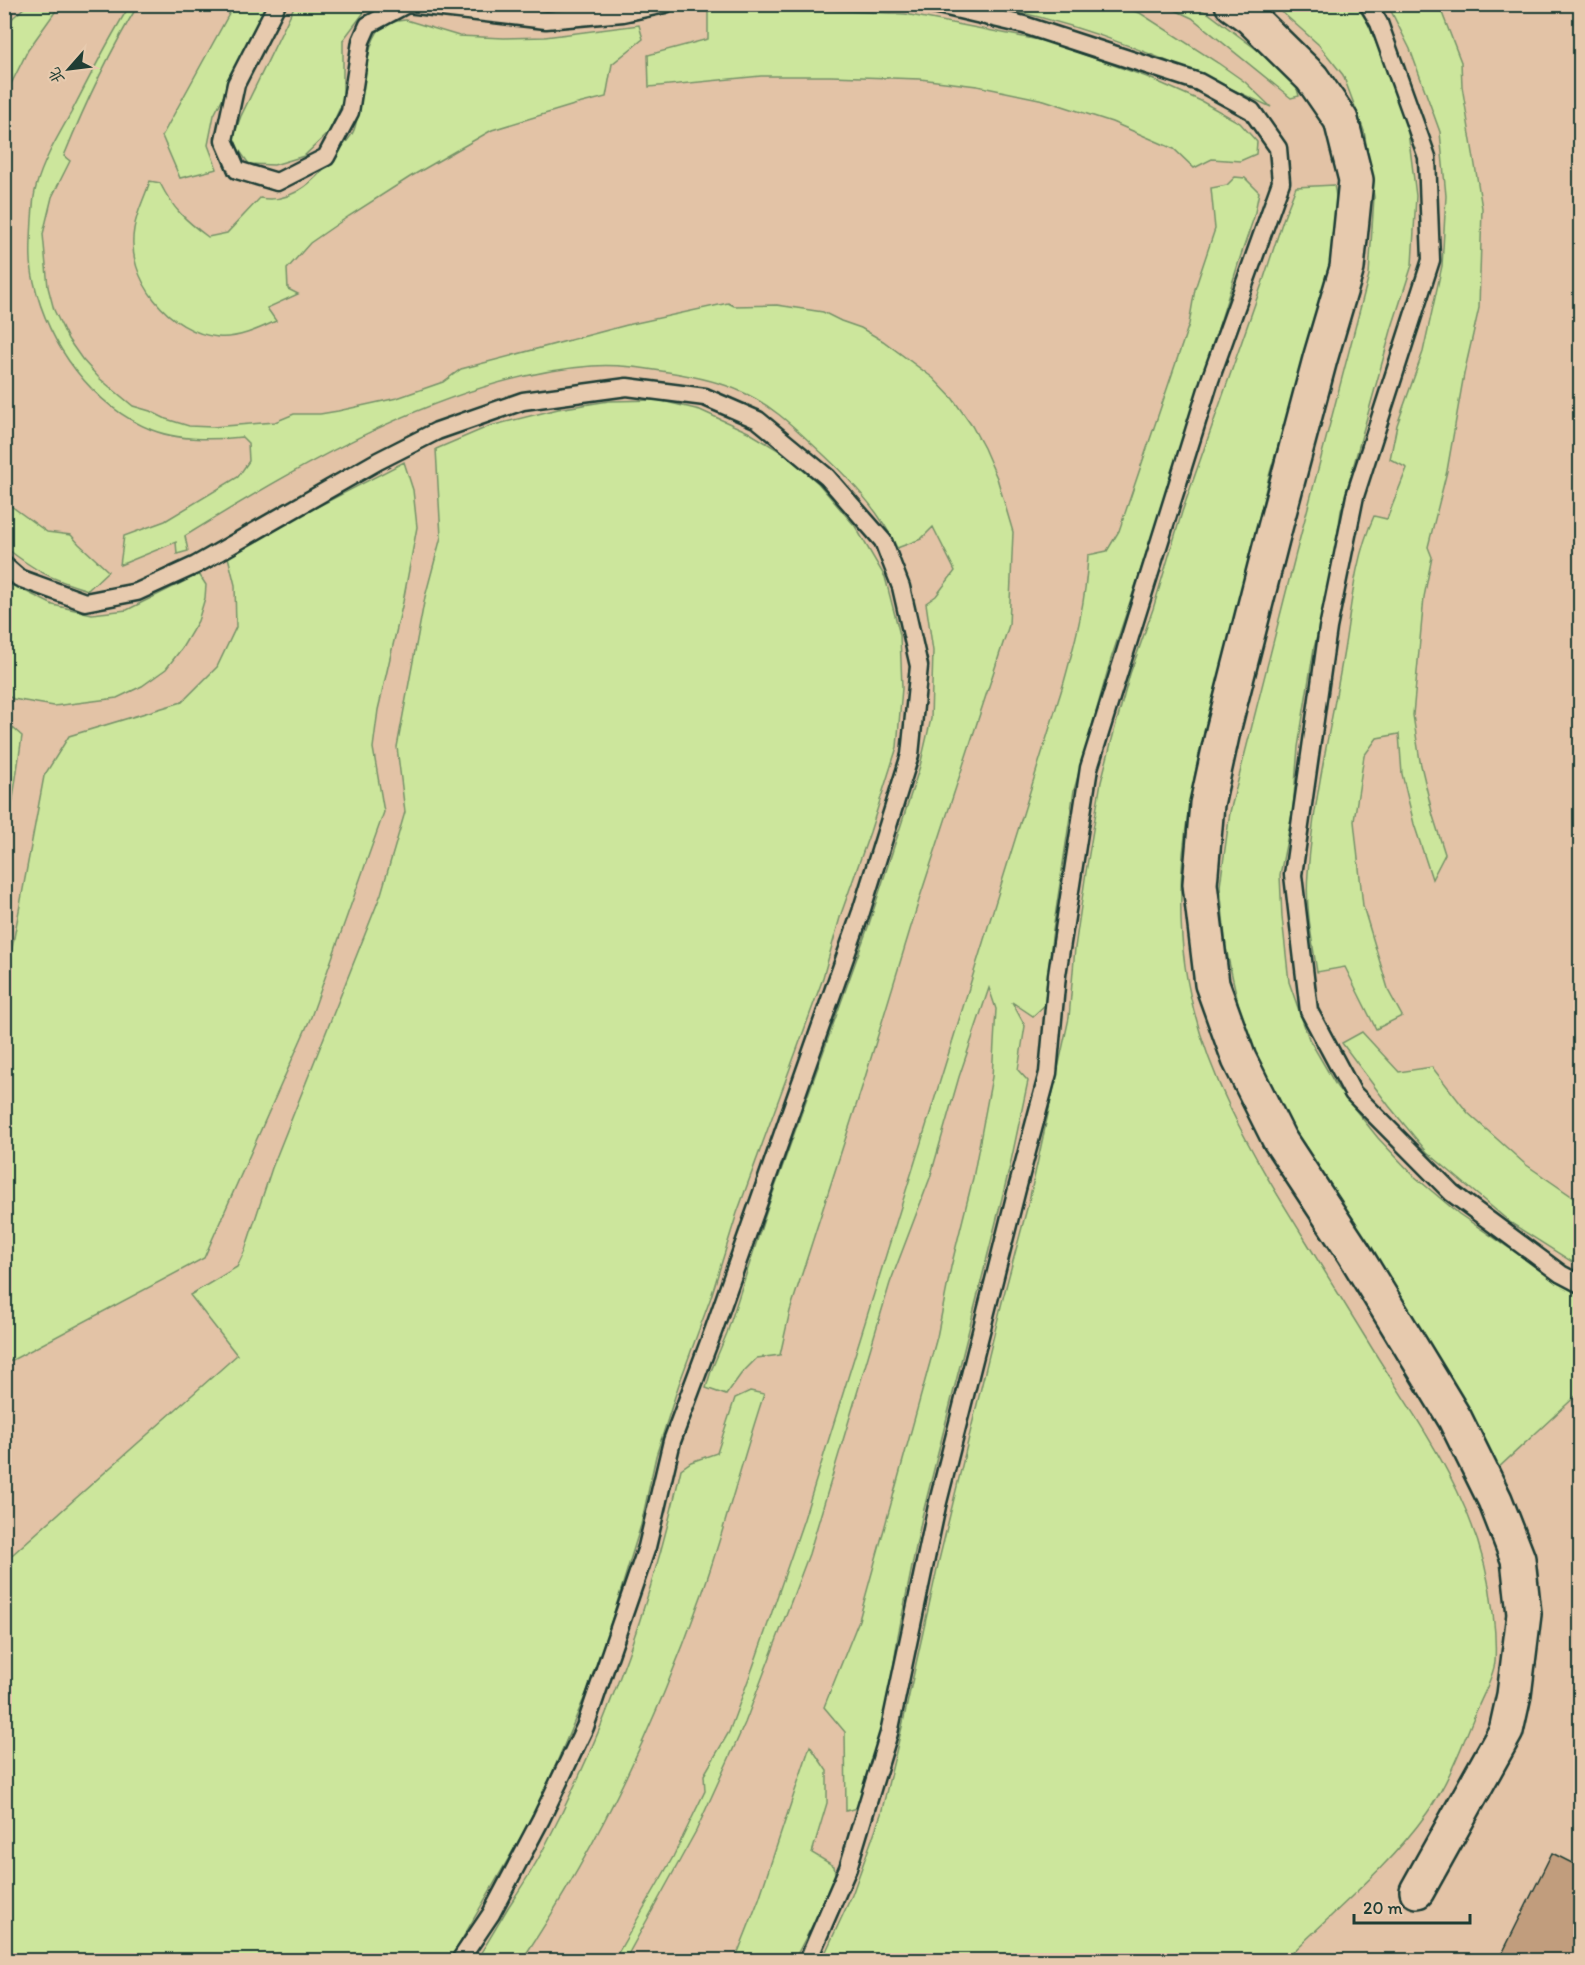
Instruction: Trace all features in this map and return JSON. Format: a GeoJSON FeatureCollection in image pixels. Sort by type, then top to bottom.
{"type":"FeatureCollection","features":[{"type":"Feature","properties":{"kind":"street"},"geometry":{"type":"LineString","coordinates":[[1232,4],[1250,17],[1312,78],[1341,120],[1356,180],[1347,268],[1272,539],[1223,731],[1207,804],[1200,884],[1212,984],[1239,1059],[1279,1138],[1354,1253],[1455,1419],[1495,1500],[1518,1559],[1524,1614],[1514,1695],[1506,1731],[1417,1891]]}},
{"type":"Feature","properties":{"kind":"lane"},"geometry":{"type":"LineString","coordinates":[[277,4],[236,84],[224,140],[237,170],[277,182],[326,157],[350,112],[361,41],[368,25],[407,4],[546,20],[623,13],[665,4]]}},
{"type":"Feature","properties":{"kind":"lane"},"geometry":{"type":"LineString","coordinates":[[808,1960],[848,1868],[889,1733],[937,1506],[1048,1072],[1057,975],[1089,768],[1210,380],[1281,182],[1278,148],[1252,111],[1199,81],[1024,25],[934,4]]}},
{"type":"Feature","properties":{"kind":"lane"},"geometry":{"type":"LineString","coordinates":[[1368,4],[1379,23],[1427,157],[1431,260],[1355,496],[1328,628],[1293,875],[1309,1011],[1353,1093],[1443,1185],[1561,1275],[1581,1284]]}},
{"type":"Feature","properties":{"kind":"lane"},"geometry":{"type":"LineString","coordinates":[[4,565],[19,578],[85,602],[137,592],[196,565],[378,461],[437,431],[523,401],[627,387],[705,397],[758,420],[827,477],[883,541],[901,587],[919,666],[910,755],[861,912],[672,1441],[647,1547],[585,1727],[542,1819],[491,1914],[460,1960]]}},
{"type":"Feature","properties":{"kind":"green space"},"geometry":{"type":"Polygon","coordinates":[[[27,5],[60,5],[28,50],[5,96],[5,25],[27,5]]]}},
{"type":"Feature","properties":{"kind":"green space"},"geometry":{"type":"Polygon","coordinates":[[[130,5],[138,5],[98,79],[64,156],[70,161],[52,197],[43,234],[48,287],[54,310],[68,339],[99,378],[133,406],[189,426],[212,427],[275,422],[294,414],[320,414],[397,398],[443,382],[461,369],[627,325],[728,303],[734,306],[777,305],[823,312],[861,328],[883,341],[933,378],[953,399],[972,426],[997,478],[1013,532],[1009,625],[920,897],[790,1311],[780,1355],[757,1358],[741,1374],[726,1395],[706,1388],[869,924],[920,766],[931,719],[933,651],[926,603],[936,596],[955,571],[933,527],[921,539],[897,548],[880,519],[848,478],[779,414],[761,402],[733,388],[706,379],[649,369],[611,366],[592,366],[539,373],[485,387],[432,405],[380,427],[329,453],[231,508],[185,536],[188,551],[177,554],[176,542],[120,565],[124,536],[165,521],[238,477],[249,461],[248,443],[242,437],[197,439],[163,434],[130,419],[110,405],[92,389],[62,350],[50,328],[34,282],[31,235],[35,191],[39,177],[56,140],[130,5]]]}},
{"type":"Feature","properties":{"kind":"green space"},"geometry":{"type":"Polygon","coordinates":[[[234,5],[270,5],[214,115],[208,145],[217,169],[180,178],[162,136],[234,5]]]}},
{"type":"Feature","properties":{"kind":"green space"},"geometry":{"type":"Polygon","coordinates":[[[295,5],[375,5],[365,11],[343,40],[343,101],[329,132],[304,156],[274,165],[249,164],[232,140],[241,116],[295,5]]]}},
{"type":"Feature","properties":{"kind":"green space"},"geometry":{"type":"Polygon","coordinates":[[[985,5],[1113,5],[1140,13],[1245,82],[1271,107],[1202,75],[1095,34],[1059,22],[985,5]]]}},
{"type":"Feature","properties":{"kind":"green space"},"geometry":{"type":"Polygon","coordinates":[[[1164,5],[1189,5],[1208,13],[1260,52],[1296,85],[1299,96],[1291,98],[1192,18],[1164,5]]]}},
{"type":"Feature","properties":{"kind":"green space"},"geometry":{"type":"Polygon","coordinates":[[[1274,5],[1356,5],[1367,21],[1390,76],[1408,132],[1416,196],[1412,265],[1392,327],[1341,511],[1329,592],[1314,648],[1298,747],[1293,809],[1280,875],[1289,982],[1309,1039],[1337,1087],[1378,1138],[1414,1176],[1459,1214],[1580,1294],[1580,1392],[1497,1469],[1264,1081],[1242,1021],[1226,948],[1220,886],[1230,812],[1369,275],[1374,197],[1364,131],[1343,75],[1319,45],[1274,5]]]}},
{"type":"Feature","properties":{"kind":"green space"},"geometry":{"type":"Polygon","coordinates":[[[1388,5],[1439,5],[1461,62],[1462,86],[1482,208],[1479,308],[1464,374],[1447,471],[1428,547],[1432,557],[1424,597],[1413,715],[1420,761],[1445,854],[1432,879],[1414,824],[1402,774],[1399,734],[1377,738],[1364,756],[1354,821],[1363,906],[1389,992],[1402,1016],[1376,1029],[1345,967],[1317,972],[1307,885],[1318,793],[1357,569],[1374,516],[1387,519],[1407,468],[1390,459],[1397,425],[1423,352],[1442,266],[1446,196],[1440,132],[1410,49],[1388,5]]]}},
{"type":"Feature","properties":{"kind":"green space"},"geometry":{"type":"Polygon","coordinates":[[[718,7],[767,7],[905,14],[1049,42],[1147,77],[1201,101],[1240,123],[1257,142],[1256,154],[1240,161],[1212,159],[1194,168],[1174,149],[1112,122],[1044,100],[977,86],[920,79],[761,76],[649,87],[648,55],[708,39],[708,10],[718,7]]]}},
{"type":"Feature","properties":{"kind":"green space"},"geometry":{"type":"Polygon","coordinates":[[[406,20],[459,36],[504,38],[545,37],[639,25],[643,39],[612,64],[606,97],[492,130],[410,177],[310,243],[287,269],[288,289],[298,294],[267,308],[276,321],[240,335],[218,337],[200,333],[183,325],[168,314],[144,284],[133,248],[135,223],[150,181],[160,183],[180,213],[208,237],[227,233],[260,198],[284,197],[305,187],[323,170],[353,133],[367,61],[375,37],[386,25],[406,20]]]}},
{"type":"Feature","properties":{"kind":"green space"},"geometry":{"type":"Polygon","coordinates":[[[1235,177],[1245,178],[1259,192],[1254,217],[1179,455],[1111,659],[1074,790],[1052,937],[1045,1005],[1033,1016],[1012,1002],[1025,1026],[1018,1070],[1028,1081],[1010,1166],[922,1517],[898,1636],[886,1718],[860,1807],[846,1811],[845,1732],[824,1707],[859,1620],[937,1337],[951,1267],[973,1178],[992,1077],[996,1009],[989,988],[959,1077],[930,1178],[890,1283],[809,1554],[745,1723],[696,1831],[625,1960],[614,1960],[673,1857],[705,1791],[704,1775],[729,1732],[753,1667],[804,1519],[1064,682],[1083,604],[1088,555],[1107,551],[1119,531],[1189,324],[1195,289],[1215,229],[1211,188],[1227,185],[1235,177]]]}},
{"type":"Feature","properties":{"kind":"green space"},"geometry":{"type":"Polygon","coordinates":[[[1334,185],[1337,207],[1336,228],[1315,331],[1306,367],[1271,469],[1246,577],[1194,777],[1186,824],[1182,871],[1181,918],[1185,966],[1202,1040],[1215,1075],[1248,1143],[1286,1209],[1435,1448],[1466,1510],[1478,1542],[1493,1613],[1495,1662],[1492,1673],[1449,1776],[1435,1802],[1395,1853],[1285,1960],[822,1960],[852,1895],[881,1814],[939,1560],[1029,1201],[1069,1018],[1075,948],[1101,782],[1130,674],[1153,609],[1182,512],[1296,187],[1334,185]]]}},
{"type":"Feature","properties":{"kind":"green space"},"geometry":{"type":"Polygon","coordinates":[[[658,400],[700,410],[748,432],[783,453],[818,483],[855,526],[885,577],[900,635],[902,688],[897,747],[841,914],[822,981],[737,1213],[711,1297],[679,1384],[656,1456],[641,1525],[597,1668],[537,1809],[450,1960],[5,1960],[4,1562],[237,1355],[190,1295],[237,1267],[245,1250],[272,1168],[381,894],[405,812],[397,747],[425,597],[441,537],[436,449],[490,426],[558,409],[609,401],[658,400]]]}},
{"type":"Feature","properties":{"kind":"green space"},"geometry":{"type":"Polygon","coordinates":[[[404,462],[413,490],[417,527],[403,602],[378,710],[373,748],[384,812],[311,1017],[204,1258],[5,1364],[5,986],[44,776],[69,736],[182,702],[217,667],[236,627],[235,585],[228,557],[284,524],[404,462]]]}},
{"type":"Feature","properties":{"kind":"green space"},"geometry":{"type":"Polygon","coordinates":[[[4,501],[47,532],[71,535],[108,571],[88,590],[53,578],[25,562],[5,547],[4,501]]]}},
{"type":"Feature","properties":{"kind":"green space"},"geometry":{"type":"Polygon","coordinates":[[[199,574],[206,585],[205,598],[198,621],[166,669],[142,686],[117,698],[54,706],[13,699],[5,694],[4,578],[53,605],[92,614],[127,610],[199,574]]]}},
{"type":"Feature","properties":{"kind":"green space"},"geometry":{"type":"Polygon","coordinates":[[[5,721],[22,736],[5,854],[5,721]]]}},
{"type":"Feature","properties":{"kind":"green space"},"geometry":{"type":"Polygon","coordinates":[[[1362,1032],[1399,1072],[1432,1067],[1468,1113],[1525,1164],[1580,1202],[1580,1267],[1511,1223],[1427,1152],[1342,1043],[1362,1032]]]}},
{"type":"Feature","properties":{"kind":"green space"},"geometry":{"type":"Polygon","coordinates":[[[750,1391],[764,1394],[702,1594],[665,1689],[623,1783],[575,1873],[522,1960],[476,1960],[542,1852],[565,1807],[606,1713],[641,1617],[681,1469],[691,1462],[717,1453],[735,1398],[750,1391]]]}},
{"type":"Feature","properties":{"kind":"green space"},"geometry":{"type":"Polygon","coordinates":[[[810,1746],[827,1771],[827,1803],[812,1853],[834,1866],[836,1881],[794,1960],[735,1960],[759,1899],[810,1746]]]}},
{"type":"Feature","properties":{"kind":"building"},"geometry":{"type":"Polygon","coordinates":[[[1552,1853],[1580,1867],[1580,1960],[1499,1960],[1552,1853]]]}}]}
